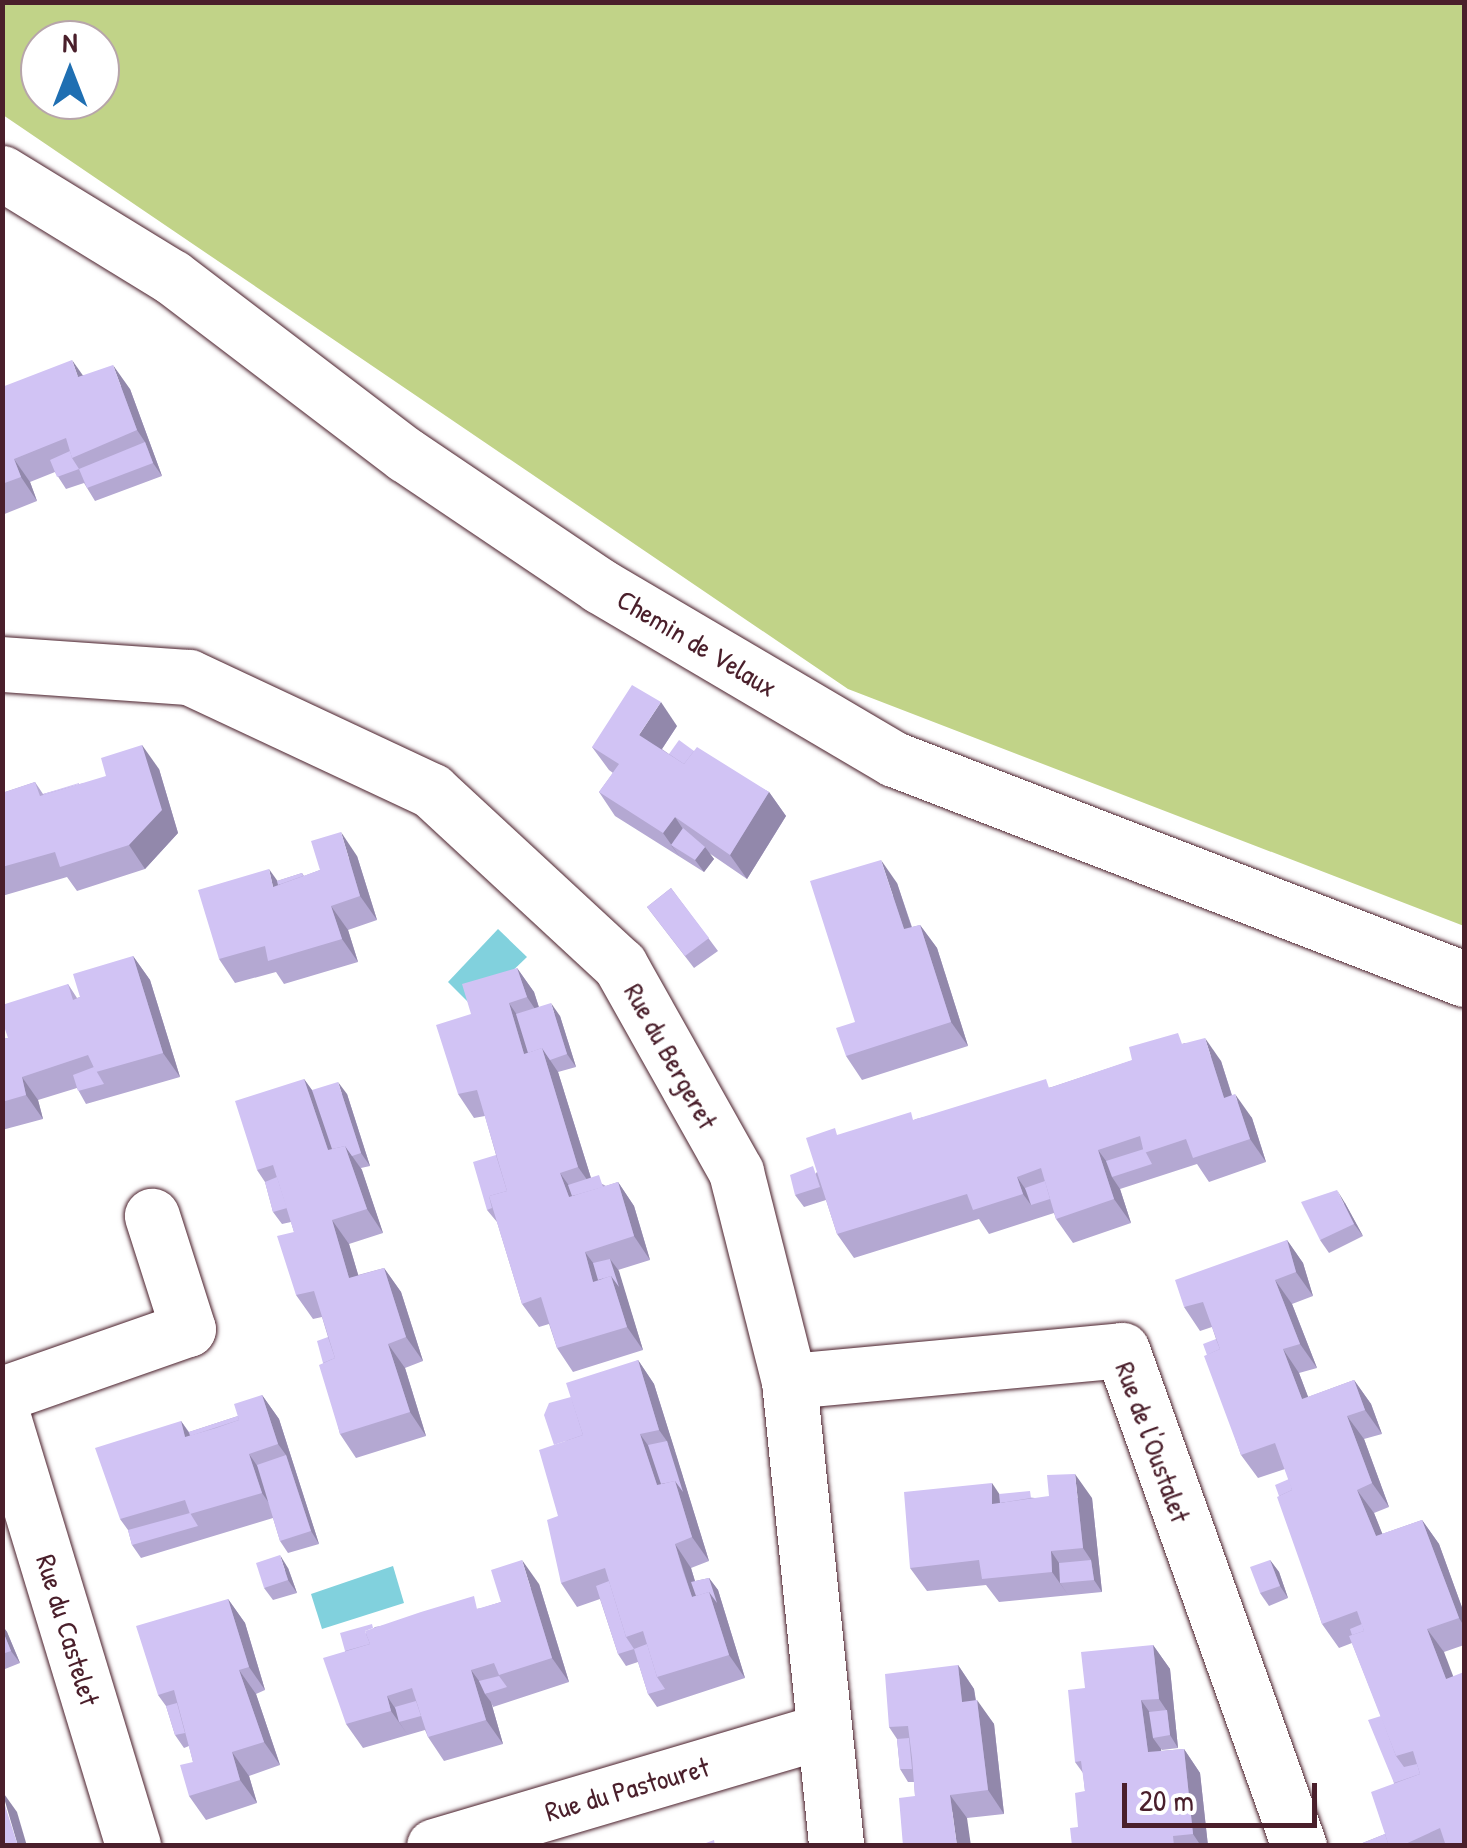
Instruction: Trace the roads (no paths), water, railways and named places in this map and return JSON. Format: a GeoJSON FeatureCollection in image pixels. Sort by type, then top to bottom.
{"type":"FeatureCollection","features":[{"type":"Feature","properties":{"kind":"street","name":"Chemin de Velaux"},"geometry":{"type":"LineString","coordinates":[[2,173],[172,277],[406,455],[600,586],[894,759],[1464,979]]}},
{"type":"Feature","properties":{"kind":"street","name":"Rue du Bergeret"},"geometry":{"type":"LineString","coordinates":[[2,664],[190,677],[432,791],[620,965],[736,1172],[789,1381],[820,1732],[836,1846]]}},
{"type":"Feature","properties":{"kind":"street"},"geometry":{"type":"LineString","coordinates":[[2,1394],[188,1328],[152,1216]]}},
{"type":"Feature","properties":{"kind":"street","name":"Rue de l'Oustalet"},"geometry":{"type":"LineString","coordinates":[[789,1381],[1122,1350],[1298,1846]]}},
{"type":"Feature","properties":{"kind":"street","name":"Rue du Castelet"},"geometry":{"type":"LineString","coordinates":[[2,1414],[133,1846]]}},
{"type":"Feature","properties":{"kind":"street","name":"Rue du Pastouret"},"geometry":{"type":"LineString","coordinates":[[434,1846],[820,1732]]}},
{"type":"Feature","properties":{"kind":"water"},"geometry":{"type":"Polygon","coordinates":[[[498,929],[527,957],[474,1008],[448,982],[498,929]]]}},
{"type":"Feature","properties":{"kind":"water"},"geometry":{"type":"Polygon","coordinates":[[[393,1566],[404,1603],[322,1629],[311,1594],[393,1566]]]}}]}
